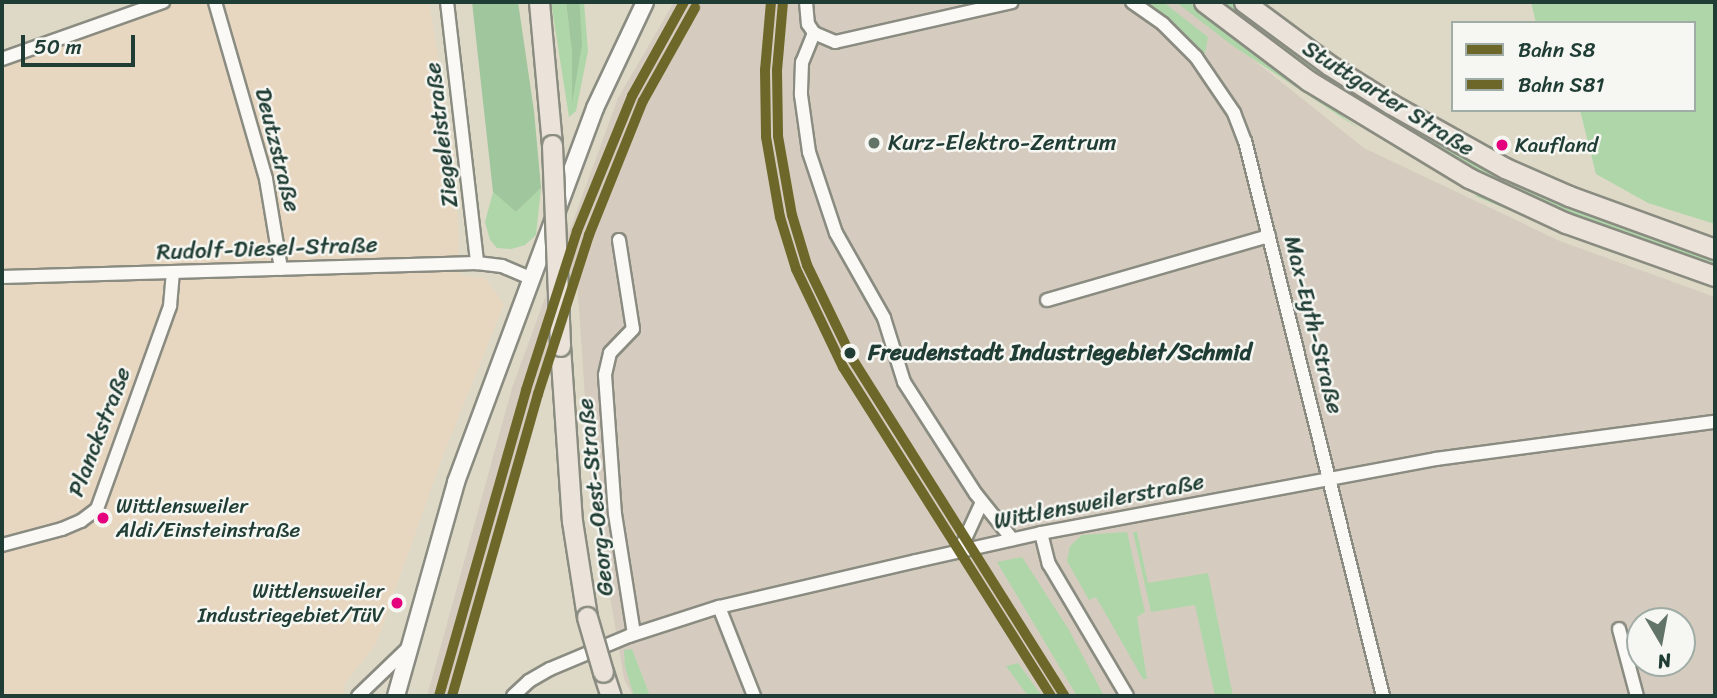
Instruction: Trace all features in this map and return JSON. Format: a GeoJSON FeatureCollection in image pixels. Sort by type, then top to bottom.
{"type":"FeatureCollection","features":[{"type":"Feature","properties":{"kind":"main road"},"geometry":{"type":"LineString","coordinates":[[539,2],[552,145],[560,346],[572,521],[587,617],[611,696]]}},
{"type":"Feature","properties":{"kind":"main road","name":"Stuttgarter Straße"},"geometry":{"type":"LineString","coordinates":[[1204,2],[1309,81],[1469,178],[1566,223],[1715,276]]}},
{"type":"Feature","properties":{"kind":"main road","name":"Stuttgarter Straße"},"geometry":{"type":"LineString","coordinates":[[1244,2],[1329,65],[1391,104],[1505,168],[1679,239],[1715,249]]}},
{"type":"Feature","properties":{"kind":"street"},"geometry":{"type":"LineString","coordinates":[[2,59],[163,2]]}},
{"type":"Feature","properties":{"kind":"street","name":"Deutzstraße"},"geometry":{"type":"LineString","coordinates":[[215,2],[266,179],[281,269]]}},
{"type":"Feature","properties":{"kind":"street","name":"Ziegeleistraße"},"geometry":{"type":"LineString","coordinates":[[447,2],[477,263]]}},
{"type":"Feature","properties":{"kind":"street"},"geometry":{"type":"LineString","coordinates":[[396,696],[456,482],[595,108],[645,2]]}},
{"type":"Feature","properties":{"kind":"street"},"geometry":{"type":"LineString","coordinates":[[806,2],[808,24],[814,33],[828,41],[845,42],[1012,2]]}},
{"type":"Feature","properties":{"kind":"street","name":"Max-Eyth-Straße"},"geometry":{"type":"LineString","coordinates":[[1132,2],[1163,23],[1196,57],[1225,97],[1245,141],[1382,696]]}},
{"type":"Feature","properties":{"kind":"street"},"geometry":{"type":"LineString","coordinates":[[814,33],[802,61],[801,95],[810,152],[836,233],[884,318],[904,382],[982,502],[1012,540]]}},
{"type":"Feature","properties":{"kind":"street"},"geometry":{"type":"LineString","coordinates":[[1047,300],[1269,236]]}},
{"type":"Feature","properties":{"kind":"street","name":"Georg-Oest-Straße"},"geometry":{"type":"LineString","coordinates":[[619,240],[633,329],[610,353],[604,375],[615,514],[634,634]]}},
{"type":"Feature","properties":{"kind":"street","name":"Rudolf-Diesel-Straße"},"geometry":{"type":"LineString","coordinates":[[2,277],[477,263],[502,266],[530,278]]}},
{"type":"Feature","properties":{"kind":"street","name":"Planckstraße"},"geometry":{"type":"LineString","coordinates":[[2,545],[62,529],[81,521],[97,509],[170,306],[173,273]]}},
{"type":"Feature","properties":{"kind":"street","name":"Wittlensweilerstraße"},"geometry":{"type":"LineString","coordinates":[[513,696],[529,681],[550,669],[634,634],[719,607],[1041,533],[1436,459],[1715,422]]}},
{"type":"Feature","properties":{"kind":"street"},"geometry":{"type":"LineString","coordinates":[[959,552],[982,502]]}},
{"type":"Feature","properties":{"kind":"street"},"geometry":{"type":"LineString","coordinates":[[1041,533],[1049,564],[1127,696]]}},
{"type":"Feature","properties":{"kind":"street"},"geometry":{"type":"LineString","coordinates":[[719,607],[754,696]]}},
{"type":"Feature","properties":{"kind":"street"},"geometry":{"type":"LineString","coordinates":[[1619,629],[1637,696]]}},
{"type":"Feature","properties":{"kind":"street"},"geometry":{"type":"LineString","coordinates":[[358,696],[409,646]]}},
{"type":"Feature","properties":{"kind":"shaded area"},"geometry":{"type":"Polygon","coordinates":[[[144,2],[429,2],[455,160],[460,275],[485,278],[504,304],[441,461],[376,644],[345,683],[343,696],[2,696],[2,50],[144,2]]]}},
{"type":"Feature","properties":{"kind":"shaded area"},"geometry":{"type":"Polygon","coordinates":[[[674,2],[1181,2],[1364,148],[1560,241],[1715,297],[1715,696],[633,696],[624,679],[591,485],[577,280],[538,392],[451,696],[427,696],[512,388],[618,98],[674,2]]]}},
{"type":"Feature","properties":{"kind":"green space"},"geometry":{"type":"Polygon","coordinates":[[[472,2],[518,2],[534,111],[541,188],[516,212],[493,192],[472,2]]]}},
{"type":"Feature","properties":{"kind":"green space"},"geometry":{"type":"Polygon","coordinates":[[[551,2],[566,2],[572,53],[572,97],[579,2],[584,2],[588,51],[576,111],[569,117],[551,2]]]}},
{"type":"Feature","properties":{"kind":"green space"},"geometry":{"type":"Polygon","coordinates":[[[566,2],[579,2],[580,7],[582,45],[572,103],[572,53],[566,2]]]}},
{"type":"Feature","properties":{"kind":"green space"},"geometry":{"type":"Polygon","coordinates":[[[1146,2],[1163,2],[1208,37],[1205,54],[1146,2]]]}},
{"type":"Feature","properties":{"kind":"green space"},"geometry":{"type":"Polygon","coordinates":[[[1176,2],[1189,2],[1361,130],[1233,46],[1176,2]]]}},
{"type":"Feature","properties":{"kind":"green space"},"geometry":{"type":"Polygon","coordinates":[[[1219,2],[1231,2],[1297,53],[1562,202],[1715,260],[1715,269],[1577,218],[1483,176],[1327,83],[1219,2]]]}},
{"type":"Feature","properties":{"kind":"green space"},"geometry":{"type":"Polygon","coordinates":[[[1531,2],[1715,2],[1715,224],[1648,203],[1596,174],[1580,112],[1696,112],[1696,21],[1536,21],[1531,2]]]}},
{"type":"Feature","properties":{"kind":"green space"},"geometry":{"type":"Polygon","coordinates":[[[541,188],[536,235],[525,245],[511,249],[497,248],[490,240],[485,222],[493,192],[516,212],[541,188]]]}},
{"type":"Feature","properties":{"kind":"green space"},"geometry":{"type":"Polygon","coordinates":[[[1484,194],[1575,235],[1715,284],[1715,288],[1602,249],[1475,196],[1484,194]]]}},
{"type":"Feature","properties":{"kind":"green space"},"geometry":{"type":"Polygon","coordinates":[[[1127,532],[1145,612],[1137,617],[1147,679],[1143,679],[1096,597],[1089,600],[1067,561],[1070,546],[1082,535],[1127,532]]]}},
{"type":"Feature","properties":{"kind":"green space"},"geometry":{"type":"Polygon","coordinates":[[[1133,532],[1137,532],[1148,583],[1208,573],[1233,696],[1215,696],[1195,605],[1151,612],[1133,532]]]}},
{"type":"Feature","properties":{"kind":"green space"},"geometry":{"type":"Polygon","coordinates":[[[1022,557],[1069,630],[1104,696],[1077,696],[997,562],[1022,557]]]}},
{"type":"Feature","properties":{"kind":"green space"},"geometry":{"type":"Polygon","coordinates":[[[632,649],[650,696],[634,696],[625,667],[624,650],[632,649]]]}},
{"type":"Feature","properties":{"kind":"green space"},"geometry":{"type":"Polygon","coordinates":[[[1018,663],[1042,696],[1028,696],[1006,666],[1018,663]]]}},
{"type":"Feature","properties":{"kind":"rail line","name":"S8"},"geometry":{"type":"LineString","coordinates":[[439,696],[526,390],[577,231],[632,96],[684,2]]}},
{"type":"Feature","properties":{"kind":"rail line","name":"S81"},"geometry":{"type":"LineString","coordinates":[[771,2],[765,70],[766,137],[780,217],[796,269],[843,367],[1051,696]]}},
{"type":"Feature","properties":{"kind":"rail line","name":"S8"},"geometry":{"type":"LineString","coordinates":[[783,2],[777,70],[778,136],[792,215],[807,265],[853,360],[1065,696]]}},
{"type":"Feature","properties":{"kind":"rail line","name":"S81"},"geometry":{"type":"LineString","coordinates":[[452,696],[538,394],[589,235],[643,101],[695,8]]}},
{"type":"Feature","properties":{"kind":"place","name":"Kurz-Elektro-Zentrum"},"geometry":{"type":"Point","coordinates":[874,143]}},
{"type":"Feature","properties":{"kind":"place","name":"Kaufland"},"geometry":{"type":"Point","coordinates":[1502,145]}},
{"type":"Feature","properties":{"kind":"place","name":"Freudenstadt Industriegebiet/Schmid"},"geometry":{"type":"Point","coordinates":[850,353]}},
{"type":"Feature","properties":{"kind":"place","name":"Wittlensweiler Aldi/Einsteinstraße"},"geometry":{"type":"Point","coordinates":[103,518]}},
{"type":"Feature","properties":{"kind":"place","name":"Wittlensweiler Industriegebiet/TüV"},"geometry":{"type":"Point","coordinates":[397,603]}}]}
